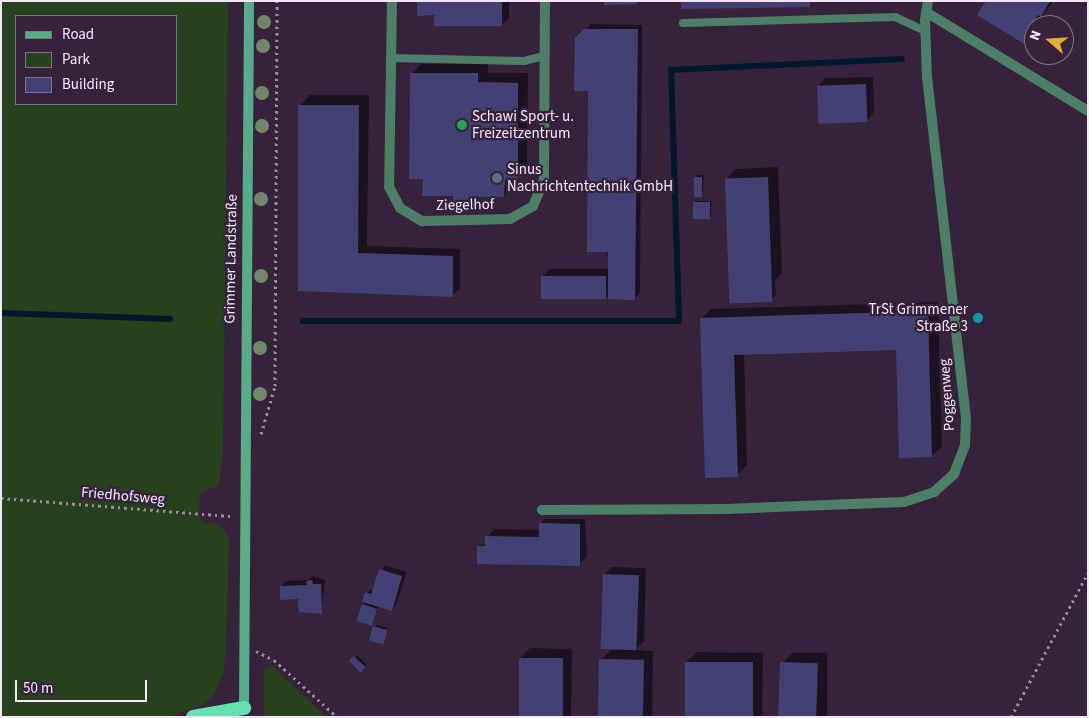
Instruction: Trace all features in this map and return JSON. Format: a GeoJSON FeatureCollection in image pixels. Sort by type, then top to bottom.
{"type":"FeatureCollection","features":[{"type":"Feature","properties":{"kind":"highway"},"geometry":{"type":"LineString","coordinates":[[193,717],[244,708]]}},
{"type":"Feature","properties":{"kind":"main road","name":"Grimmer Landstraße"},"geometry":{"type":"LineString","coordinates":[[244,708],[249,1]]}},
{"type":"Feature","properties":{"kind":"street","name":"Ziegelhof"},"geometry":{"type":"LineString","coordinates":[[392,1],[389,187],[400,208],[422,221],[510,219],[533,206],[544,180],[545,1]]}},
{"type":"Feature","properties":{"kind":"street","name":"Poggenweg"},"geometry":{"type":"LineString","coordinates":[[542,510],[728,509],[904,502],[934,492],[954,474],[965,445],[966,419],[927,78],[925,31],[928,1]]}},
{"type":"Feature","properties":{"kind":"street"},"geometry":{"type":"LineString","coordinates":[[926,12],[1088,111]]}},
{"type":"Feature","properties":{"kind":"lane"},"geometry":{"type":"LineString","coordinates":[[683,23],[895,17],[925,31]]}},
{"type":"Feature","properties":{"kind":"lane"},"geometry":{"type":"LineString","coordinates":[[391,58],[524,61],[544,56]]}},
{"type":"Feature","properties":{"kind":"path"},"geometry":{"type":"LineString","coordinates":[[261,441],[275,386],[277,1]]}},
{"type":"Feature","properties":{"kind":"path","name":"Friedhofsweg"},"geometry":{"type":"LineString","coordinates":[[1,498],[244,517]]}},
{"type":"Feature","properties":{"kind":"path"},"geometry":{"type":"LineString","coordinates":[[1011,717],[1088,573]]}},
{"type":"Feature","properties":{"kind":"path"},"geometry":{"type":"LineString","coordinates":[[260,642],[260,660]]}},
{"type":"Feature","properties":{"kind":"path"},"geometry":{"type":"LineString","coordinates":[[243,650],[260,651],[274,660],[336,717]]}},
{"type":"Feature","properties":{"kind":"green space"},"geometry":{"type":"Polygon","coordinates":[[[1,1],[228,1],[223,455],[219,485],[201,493],[198,516],[204,523],[214,522],[221,526],[229,539],[226,651],[223,675],[215,693],[204,704],[168,717],[1,717],[1,1]]]}},
{"type":"Feature","properties":{"kind":"green space"},"geometry":{"type":"Polygon","coordinates":[[[272,666],[327,717],[264,717],[264,669],[272,666]]]}},
{"type":"Feature","properties":{"kind":"building"},"geometry":{"type":"Polygon","coordinates":[[[417,1],[502,1],[502,26],[434,26],[434,15],[417,16],[417,1]]]}},
{"type":"Feature","properties":{"kind":"building"},"geometry":{"type":"Polygon","coordinates":[[[604,1],[637,1],[637,4],[604,5],[604,1]]]}},
{"type":"Feature","properties":{"kind":"building"},"geometry":{"type":"Polygon","coordinates":[[[681,1],[810,1],[810,7],[681,9],[681,1]]]}},
{"type":"Feature","properties":{"kind":"building"},"geometry":{"type":"Polygon","coordinates":[[[986,1],[1050,1],[1042,15],[1024,15],[1024,44],[977,15],[986,1]]]}},
{"type":"Feature","properties":{"kind":"building"},"geometry":{"type":"Polygon","coordinates":[[[584,29],[638,29],[635,300],[608,299],[608,252],[587,252],[588,91],[574,91],[575,38],[584,29]]]}},
{"type":"Feature","properties":{"kind":"building"},"geometry":{"type":"Polygon","coordinates":[[[410,73],[478,73],[478,82],[518,83],[518,180],[505,180],[504,197],[473,197],[473,203],[453,203],[453,196],[422,196],[423,179],[409,179],[410,73]]]}},
{"type":"Feature","properties":{"kind":"building"},"geometry":{"type":"Polygon","coordinates":[[[866,84],[867,122],[818,124],[817,86],[866,84]]]}},
{"type":"Feature","properties":{"kind":"building"},"geometry":{"type":"Polygon","coordinates":[[[298,105],[359,105],[358,253],[453,256],[453,297],[298,291],[298,105]]]}},
{"type":"Feature","properties":{"kind":"building"},"geometry":{"type":"Polygon","coordinates":[[[694,177],[702,177],[702,197],[694,197],[694,177]]]}},
{"type":"Feature","properties":{"kind":"building"},"geometry":{"type":"Polygon","coordinates":[[[768,177],[772,302],[729,303],[725,179],[768,177]]]}},
{"type":"Feature","properties":{"kind":"building"},"geometry":{"type":"Polygon","coordinates":[[[693,202],[710,202],[710,219],[693,219],[693,202]]]}},
{"type":"Feature","properties":{"kind":"building"},"geometry":{"type":"Polygon","coordinates":[[[541,276],[606,276],[606,299],[541,299],[541,276]]]}},
{"type":"Feature","properties":{"kind":"building"},"geometry":{"type":"Polygon","coordinates":[[[928,311],[932,457],[899,458],[896,350],[734,355],[738,477],[705,478],[700,318],[928,311]]]}},
{"type":"Feature","properties":{"kind":"building","name":"TrSt Grimmener Straße 3"},"geometry":{"type":"Polygon","coordinates":[[[975,314],[979,314],[979,323],[975,323],[975,314]]]}},
{"type":"Feature","properties":{"kind":"building"},"geometry":{"type":"Polygon","coordinates":[[[539,523],[580,524],[580,566],[477,564],[477,546],[485,546],[485,536],[539,537],[539,523]]]}},
{"type":"Feature","properties":{"kind":"building"},"geometry":{"type":"Polygon","coordinates":[[[379,569],[402,576],[392,611],[362,602],[365,592],[371,594],[379,569]]]}},
{"type":"Feature","properties":{"kind":"building"},"geometry":{"type":"Polygon","coordinates":[[[603,574],[639,575],[636,650],[600,649],[603,574]]]}},
{"type":"Feature","properties":{"kind":"building"},"geometry":{"type":"Polygon","coordinates":[[[312,580],[313,584],[321,584],[322,614],[299,612],[298,599],[280,600],[280,586],[307,585],[306,581],[312,580]]]}},
{"type":"Feature","properties":{"kind":"building"},"geometry":{"type":"Polygon","coordinates":[[[362,604],[377,609],[372,626],[356,621],[362,604]]]}},
{"type":"Feature","properties":{"kind":"building"},"geometry":{"type":"Polygon","coordinates":[[[373,626],[387,630],[383,645],[369,640],[373,626]]]}},
{"type":"Feature","properties":{"kind":"building"},"geometry":{"type":"Polygon","coordinates":[[[354,656],[365,667],[360,672],[349,661],[354,656]]]}},
{"type":"Feature","properties":{"kind":"building"},"geometry":{"type":"Polygon","coordinates":[[[519,658],[563,658],[563,717],[519,717],[519,658]]]}},
{"type":"Feature","properties":{"kind":"building"},"geometry":{"type":"Polygon","coordinates":[[[599,659],[644,660],[643,717],[598,717],[599,659]]]}},
{"type":"Feature","properties":{"kind":"building"},"geometry":{"type":"Polygon","coordinates":[[[685,662],[753,662],[753,717],[685,717],[685,662]]]}},
{"type":"Feature","properties":{"kind":"building"},"geometry":{"type":"Polygon","coordinates":[[[780,662],[818,663],[816,717],[778,717],[780,662]]]}},
{"type":"Feature","properties":{"kind":"waterway"},"geometry":{"type":"LineString","coordinates":[[303,321],[679,321],[671,70],[902,59]]}},
{"type":"Feature","properties":{"kind":"waterway"},"geometry":{"type":"LineString","coordinates":[[1,313],[170,319]]}},
{"type":"Feature","properties":{"kind":"place","name":"Schawi Sport- u. Freizeitzentrum"},"geometry":{"type":"Point","coordinates":[462,125]}},
{"type":"Feature","properties":{"kind":"place","name":"Sinus Nachrichtentechnik GmbH"},"geometry":{"type":"Point","coordinates":[497,178]}},
{"type":"Feature","properties":{"kind":"place","name":"TrSt Grimmener Straße 3"},"geometry":{"type":"Point","coordinates":[978,318]}}]}
